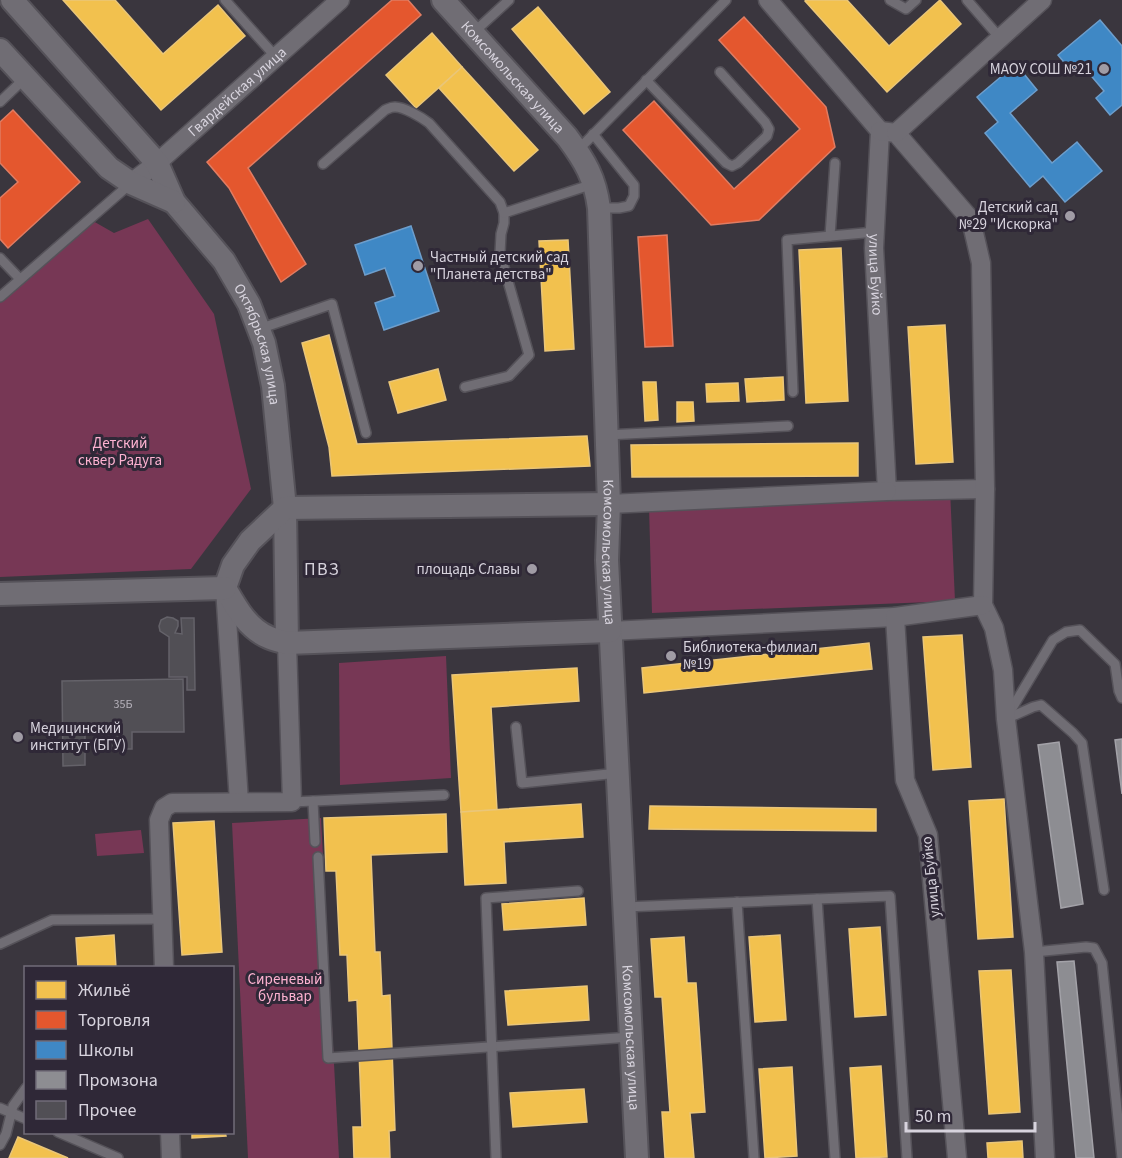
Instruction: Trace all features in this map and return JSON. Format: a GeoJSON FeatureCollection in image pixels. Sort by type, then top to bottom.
{"type":"FeatureCollection","features":[{"type":"Feature","properties":{"kind":"street","name":"Октябрьская улица"},"geometry":{"type":"LineString","coordinates":[[12,0],[158,163],[174,202],[224,261],[249,304],[264,343],[273,386],[285,508],[286,643]]}},
{"type":"Feature","properties":{"kind":"street","name":"Гвардейская улица"},"geometry":{"type":"LineString","coordinates":[[131,183],[158,163],[340,0]]}},
{"type":"Feature","properties":{"kind":"street","name":"Комсомольская улица"},"geometry":{"type":"LineString","coordinates":[[443,0],[556,124],[585,142],[599,208],[609,504],[607,560],[637,1158]]}},
{"type":"Feature","properties":{"kind":"street"},"geometry":{"type":"LineString","coordinates":[[888,132],[1042,0]]}},
{"type":"Feature","properties":{"kind":"street"},"geometry":{"type":"LineString","coordinates":[[771,1],[888,132],[971,220],[981,263],[986,489],[983,605],[994,628],[1004,670],[1006,720],[1034,952],[1045,1158]]}},
{"type":"Feature","properties":{"kind":"street","name":"Октябрьская улица"},"geometry":{"type":"LineString","coordinates":[[0,50],[110,168],[131,183],[174,202]]}},
{"type":"Feature","properties":{"kind":"street","name":"улица Буйко"},"geometry":{"type":"LineString","coordinates":[[886,491],[874,248],[888,132]]}},
{"type":"Feature","properties":{"kind":"street"},"geometry":{"type":"LineString","coordinates":[[239,802],[225,588],[233,565],[250,541],[285,508],[609,504],[886,491],[986,489]]}},
{"type":"Feature","properties":{"kind":"street"},"geometry":{"type":"LineString","coordinates":[[225,588],[238,610],[255,629],[268,637],[286,643],[610,631],[895,617],[983,605]]}},
{"type":"Feature","properties":{"kind":"street"},"geometry":{"type":"LineString","coordinates":[[0,594],[225,588]]}},
{"type":"Feature","properties":{"kind":"street","name":"улица Буйко"},"geometry":{"type":"LineString","coordinates":[[895,617],[905,780],[928,835],[957,1158]]}},
{"type":"Feature","properties":{"kind":"street"},"geometry":{"type":"LineString","coordinates":[[164,966],[159,820],[164,808],[172,803],[292,802],[286,643]]}},
{"type":"Feature","properties":{"kind":"street"},"geometry":{"type":"LineString","coordinates":[[170,1134],[171,1158]]}},
{"type":"Feature","properties":{"kind":"lane"},"geometry":{"type":"LineString","coordinates":[[225,0],[276,57]]}},
{"type":"Feature","properties":{"kind":"lane"},"geometry":{"type":"LineString","coordinates":[[473,33],[509,0]]}},
{"type":"Feature","properties":{"kind":"lane"},"geometry":{"type":"LineString","coordinates":[[599,208],[628,206],[634,196],[634,185],[585,142],[726,0]]}},
{"type":"Feature","properties":{"kind":"lane"},"geometry":{"type":"LineString","coordinates":[[890,0],[906,9],[916,0]]}},
{"type":"Feature","properties":{"kind":"lane"},"geometry":{"type":"LineString","coordinates":[[967,0],[1000,38]]}},
{"type":"Feature","properties":{"kind":"lane"},"geometry":{"type":"LineString","coordinates":[[646,80],[726,163],[732,166],[767,136],[769,129],[720,72]]}},
{"type":"Feature","properties":{"kind":"lane"},"geometry":{"type":"LineString","coordinates":[[0,102],[25,78]]}},
{"type":"Feature","properties":{"kind":"lane"},"geometry":{"type":"LineString","coordinates":[[323,164],[385,110],[397,107],[429,123],[496,197],[504,213],[500,253],[529,355],[509,376],[465,387]]}},
{"type":"Feature","properties":{"kind":"lane"},"geometry":{"type":"LineString","coordinates":[[830,236],[835,163]]}},
{"type":"Feature","properties":{"kind":"lane"},"geometry":{"type":"LineString","coordinates":[[0,297],[131,183]]}},
{"type":"Feature","properties":{"kind":"lane"},"geometry":{"type":"LineString","coordinates":[[504,213],[594,183]]}},
{"type":"Feature","properties":{"kind":"lane"},"geometry":{"type":"LineString","coordinates":[[793,392],[787,240],[875,232]]}},
{"type":"Feature","properties":{"kind":"lane"},"geometry":{"type":"LineString","coordinates":[[0,258],[20,279]]}},
{"type":"Feature","properties":{"kind":"lane"},"geometry":{"type":"LineString","coordinates":[[259,329],[332,304],[366,434]]}},
{"type":"Feature","properties":{"kind":"lane"},"geometry":{"type":"LineString","coordinates":[[606,435],[788,426]]}},
{"type":"Feature","properties":{"kind":"lane"},"geometry":{"type":"LineString","coordinates":[[1006,720],[1053,640],[1066,632],[1080,630],[1119,665],[1119,691],[1122,698]]}},
{"type":"Feature","properties":{"kind":"lane"},"geometry":{"type":"LineString","coordinates":[[1006,720],[1041,705],[1082,743],[1104,890]]}},
{"type":"Feature","properties":{"kind":"lane"},"geometry":{"type":"LineString","coordinates":[[516,727],[522,783],[618,773]]}},
{"type":"Feature","properties":{"kind":"lane"},"geometry":{"type":"LineString","coordinates":[[292,802],[444,795]]}},
{"type":"Feature","properties":{"kind":"lane"},"geometry":{"type":"LineString","coordinates":[[313,801],[315,842]]}},
{"type":"Feature","properties":{"kind":"lane"},"geometry":{"type":"LineString","coordinates":[[318,857],[328,1058],[631,1037]]}},
{"type":"Feature","properties":{"kind":"lane"},"geometry":{"type":"LineString","coordinates":[[496,1158],[486,898],[578,891]]}},
{"type":"Feature","properties":{"kind":"lane"},"geometry":{"type":"LineString","coordinates":[[624,907],[890,896],[907,1158]]}},
{"type":"Feature","properties":{"kind":"lane"},"geometry":{"type":"LineString","coordinates":[[817,899],[835,1158]]}},
{"type":"Feature","properties":{"kind":"lane"},"geometry":{"type":"LineString","coordinates":[[737,902],[754,1158]]}},
{"type":"Feature","properties":{"kind":"lane"},"geometry":{"type":"LineString","coordinates":[[0,944],[52,920],[163,919]]}},
{"type":"Feature","properties":{"kind":"lane"},"geometry":{"type":"LineString","coordinates":[[1034,952],[1094,948],[1102,963],[1122,1158]]}},
{"type":"Feature","properties":{"kind":"lane"},"geometry":{"type":"LineString","coordinates":[[0,1145],[6,1134],[14,1106],[24,1091]]}},
{"type":"Feature","properties":{"kind":"lane"},"geometry":{"type":"LineString","coordinates":[[0,1108],[24,1118]]}},
{"type":"Feature","properties":{"kind":"lane"},"geometry":{"type":"LineString","coordinates":[[63,1134],[118,1158]]}},
{"type":"Feature","properties":{"kind":"green space","name":"Детский сквер Радуга"},"geometry":{"type":"Polygon","coordinates":[[[148,219],[214,314],[251,489],[191,569],[0,577],[0,302],[93,221],[114,233],[148,219]]]}},
{"type":"Feature","properties":{"kind":"green space"},"geometry":{"type":"Polygon","coordinates":[[[950,489],[955,601],[652,613],[649,507],[950,489]]]}},
{"type":"Feature","properties":{"kind":"green space"},"geometry":{"type":"Polygon","coordinates":[[[446,656],[451,778],[340,785],[339,663],[446,656]]]}},
{"type":"Feature","properties":{"kind":"green space","name":"Сиреневый бульвар"},"geometry":{"type":"Polygon","coordinates":[[[321,818],[339,1158],[248,1158],[232,823],[321,818]]]}},
{"type":"Feature","properties":{"kind":"green space"},"geometry":{"type":"Polygon","coordinates":[[[141,830],[144,853],[97,856],[95,834],[141,830]]]}},
{"type":"Feature","properties":{"kind":"building: Жильё"},"geometry":{"type":"Polygon","coordinates":[[[63,0],[115,0],[163,54],[218,5],[245,36],[161,110],[63,0]]]}},
{"type":"Feature","properties":{"kind":"building: Жильё"},"geometry":{"type":"Polygon","coordinates":[[[806,0],[847,0],[889,46],[940,0],[961,24],[887,92],[806,0]]]}},
{"type":"Feature","properties":{"kind":"building: Жильё"},"geometry":{"type":"Polygon","coordinates":[[[538,7],[610,92],[584,114],[512,29],[538,7]]]}},
{"type":"Feature","properties":{"kind":"building: Жильё"},"geometry":{"type":"Polygon","coordinates":[[[432,33],[462,67],[416,108],[386,75],[432,33]]]}},
{"type":"Feature","properties":{"kind":"building: Жильё"},"geometry":{"type":"Polygon","coordinates":[[[462,67],[538,150],[514,171],[439,88],[462,67]]]}},
{"type":"Feature","properties":{"kind":"building: Жильё"},"geometry":{"type":"Polygon","coordinates":[[[568,240],[574,349],[545,351],[539,241],[568,240]]]}},
{"type":"Feature","properties":{"kind":"building: Жильё"},"geometry":{"type":"Polygon","coordinates":[[[841,248],[848,401],[806,403],[799,250],[841,248]]]}},
{"type":"Feature","properties":{"kind":"building: Жильё"},"geometry":{"type":"Polygon","coordinates":[[[945,325],[953,462],[916,464],[908,327],[945,325]]]}},
{"type":"Feature","properties":{"kind":"building: Жильё"},"geometry":{"type":"Polygon","coordinates":[[[329,335],[357,444],[587,436],[590,466],[332,476],[329,447],[302,343],[329,335]]]}},
{"type":"Feature","properties":{"kind":"building: Жильё"},"geometry":{"type":"Polygon","coordinates":[[[438,369],[446,400],[398,413],[389,382],[438,369]]]}},
{"type":"Feature","properties":{"kind":"building: Жильё"},"geometry":{"type":"Polygon","coordinates":[[[783,377],[784,400],[747,402],[745,379],[783,377]]]}},
{"type":"Feature","properties":{"kind":"building: Жильё"},"geometry":{"type":"Polygon","coordinates":[[[643,382],[656,382],[658,420],[645,421],[643,382]]]}},
{"type":"Feature","properties":{"kind":"building: Жильё"},"geometry":{"type":"Polygon","coordinates":[[[738,383],[739,401],[707,402],[706,384],[738,383]]]}},
{"type":"Feature","properties":{"kind":"building: Жильё"},"geometry":{"type":"Polygon","coordinates":[[[677,402],[693,402],[694,421],[677,422],[677,402]]]}},
{"type":"Feature","properties":{"kind":"building: Жильё"},"geometry":{"type":"Polygon","coordinates":[[[858,443],[858,476],[632,477],[631,445],[858,443]]]}},
{"type":"Feature","properties":{"kind":"building: Жильё"},"geometry":{"type":"Polygon","coordinates":[[[962,635],[971,767],[933,770],[923,637],[962,635]]]}},
{"type":"Feature","properties":{"kind":"building: Жильё"},"geometry":{"type":"Polygon","coordinates":[[[869,643],[872,669],[644,693],[642,668],[869,643]]]}},
{"type":"Feature","properties":{"kind":"building: Жильё"},"geometry":{"type":"Polygon","coordinates":[[[577,668],[579,701],[491,707],[497,810],[461,812],[452,675],[577,668]]]}},
{"type":"Feature","properties":{"kind":"building: Жильё"},"geometry":{"type":"Polygon","coordinates":[[[1004,799],[1013,937],[978,939],[969,801],[1004,799]]]}},
{"type":"Feature","properties":{"kind":"building: Жильё"},"geometry":{"type":"Polygon","coordinates":[[[581,804],[583,837],[504,842],[506,883],[465,885],[461,812],[581,804]]]}},
{"type":"Feature","properties":{"kind":"building: Жильё"},"geometry":{"type":"Polygon","coordinates":[[[650,806],[876,809],[876,831],[649,829],[650,806]]]}},
{"type":"Feature","properties":{"kind":"building: Жильё"},"geometry":{"type":"Polygon","coordinates":[[[446,814],[447,852],[371,855],[375,952],[380,952],[382,996],[390,995],[395,1130],[389,1131],[390,1158],[354,1158],[353,1127],[362,1127],[357,1000],[349,1001],[347,955],[340,955],[336,871],[326,871],[324,818],[446,814]]]}},
{"type":"Feature","properties":{"kind":"building: Жильё"},"geometry":{"type":"Polygon","coordinates":[[[214,821],[222,952],[182,955],[173,823],[214,821]]]}},
{"type":"Feature","properties":{"kind":"building: Жильё"},"geometry":{"type":"Polygon","coordinates":[[[584,898],[586,925],[504,930],[502,904],[584,898]]]}},
{"type":"Feature","properties":{"kind":"building: Жильё"},"geometry":{"type":"Polygon","coordinates":[[[880,927],[886,1015],[855,1017],[849,929],[880,927]]]}},
{"type":"Feature","properties":{"kind":"building: Жильё"},"geometry":{"type":"Polygon","coordinates":[[[114,935],[116,966],[78,966],[76,938],[114,935]]]}},
{"type":"Feature","properties":{"kind":"building: Жильё"},"geometry":{"type":"Polygon","coordinates":[[[780,935],[786,1020],[755,1022],[749,937],[780,935]]]}},
{"type":"Feature","properties":{"kind":"building: Жильё"},"geometry":{"type":"Polygon","coordinates":[[[684,937],[687,983],[696,983],[705,1112],[690,1113],[694,1158],[665,1158],[662,1112],[670,1112],[662,997],[655,997],[651,939],[684,937]]]}},
{"type":"Feature","properties":{"kind":"building: Жильё"},"geometry":{"type":"Polygon","coordinates":[[[1011,970],[1020,1112],[989,1114],[979,971],[1011,970]]]}},
{"type":"Feature","properties":{"kind":"building: Жильё"},"geometry":{"type":"Polygon","coordinates":[[[587,986],[589,1020],[508,1025],[505,991],[587,986]]]}},
{"type":"Feature","properties":{"kind":"building: Жильё"},"geometry":{"type":"Polygon","coordinates":[[[881,1066],[887,1157],[856,1158],[850,1068],[881,1066]]]}},
{"type":"Feature","properties":{"kind":"building: Жильё"},"geometry":{"type":"Polygon","coordinates":[[[792,1067],[797,1156],[765,1158],[759,1069],[792,1067]]]}},
{"type":"Feature","properties":{"kind":"building: Жильё"},"geometry":{"type":"Polygon","coordinates":[[[584,1089],[587,1122],[513,1127],[510,1093],[584,1089]]]}},
{"type":"Feature","properties":{"kind":"building: Жильё"},"geometry":{"type":"Polygon","coordinates":[[[192,1134],[226,1134],[226,1136],[192,1138],[192,1134]]]}},
{"type":"Feature","properties":{"kind":"building: Жильё"},"geometry":{"type":"Polygon","coordinates":[[[18,1137],[68,1158],[9,1158],[18,1137]]]}},
{"type":"Feature","properties":{"kind":"building: Жильё"},"geometry":{"type":"Polygon","coordinates":[[[1022,1141],[1023,1158],[988,1158],[987,1143],[1022,1141]]]}},
{"type":"Feature","properties":{"kind":"building: Торговля"},"geometry":{"type":"Polygon","coordinates":[[[392,0],[408,0],[421,15],[248,168],[306,264],[281,282],[229,188],[207,162],[392,0]]]}},
{"type":"Feature","properties":{"kind":"building: Торговля"},"geometry":{"type":"Polygon","coordinates":[[[744,17],[826,107],[835,147],[759,220],[711,225],[623,130],[654,101],[734,189],[800,129],[719,40],[744,17]]]}},
{"type":"Feature","properties":{"kind":"building: Торговля"},"geometry":{"type":"Polygon","coordinates":[[[13,110],[80,182],[8,248],[0,239],[0,198],[18,182],[0,163],[0,122],[13,110]]]}},
{"type":"Feature","properties":{"kind":"building: Торговля"},"geometry":{"type":"Polygon","coordinates":[[[667,235],[673,346],[645,347],[638,237],[667,235]]]}},
{"type":"Feature","properties":{"kind":"building: Школы","name":"МАОУ СОШ №21"},"geometry":{"type":"Polygon","coordinates":[[[1100,20],[1122,46],[1122,105],[1110,115],[1096,98],[1104,91],[1082,65],[1073,73],[1058,55],[1100,20]]]}},
{"type":"Feature","properties":{"kind":"building: Школы"},"geometry":{"type":"Polygon","coordinates":[[[1016,64],[1037,90],[1010,113],[1052,163],[1077,142],[1102,171],[1065,202],[1043,176],[1030,187],[985,133],[998,122],[977,97],[1016,64]]]}},
{"type":"Feature","properties":{"kind":"building: Школы"},"geometry":{"type":"Polygon","coordinates":[[[411,226],[439,311],[384,330],[375,303],[395,296],[385,268],[365,275],[355,245],[411,226]]]}},
{"type":"Feature","properties":{"kind":"building: Промзона"},"geometry":{"type":"Polygon","coordinates":[[[1122,739],[1122,794],[1115,740],[1122,739]]]}},
{"type":"Feature","properties":{"kind":"building: Промзона"},"geometry":{"type":"Polygon","coordinates":[[[1059,742],[1083,904],[1061,908],[1038,745],[1059,742]]]}},
{"type":"Feature","properties":{"kind":"building: Промзона"},"geometry":{"type":"Polygon","coordinates":[[[1074,961],[1094,1158],[1076,1158],[1057,962],[1074,961]]]}},
{"type":"Feature","properties":{"kind":"building: Прочее"},"geometry":{"type":"Polygon","coordinates":[[[167,617],[178,621],[175,633],[182,634],[181,618],[194,618],[195,690],[187,690],[187,677],[169,677],[169,637],[160,631],[159,626],[161,620],[167,617]]]}},
{"type":"Feature","properties":{"kind":"building: Прочее"},"geometry":{"type":"Polygon","coordinates":[[[183,679],[184,732],[132,732],[132,749],[103,749],[103,728],[85,728],[85,765],[63,766],[62,681],[183,679]]]}},
{"type":"Feature","properties":{"kind":"place","name":"МАОУ СОШ №21"},"geometry":{"type":"Point","coordinates":[1104,69]}},
{"type":"Feature","properties":{"kind":"place","name":"Детский сад №29 \"Искорка\""},"geometry":{"type":"Point","coordinates":[1070,216]}},
{"type":"Feature","properties":{"kind":"place","name":"Частный детский сад \"Планета детства\""},"geometry":{"type":"Point","coordinates":[418,266]}},
{"type":"Feature","properties":{"kind":"place","name":"площадь Славы"},"geometry":{"type":"Point","coordinates":[532,569]}},
{"type":"Feature","properties":{"kind":"place","name":"Библиотека-филиал №19"},"geometry":{"type":"Point","coordinates":[671,656]}},
{"type":"Feature","properties":{"kind":"place","name":"Медицинский институт (БГУ)"},"geometry":{"type":"Point","coordinates":[18,737]}},
{"type":"Feature","properties":{"kind":"district","name":"ПВЗ"},"geometry":{"type":"Point","coordinates":[322,569]}}]}
